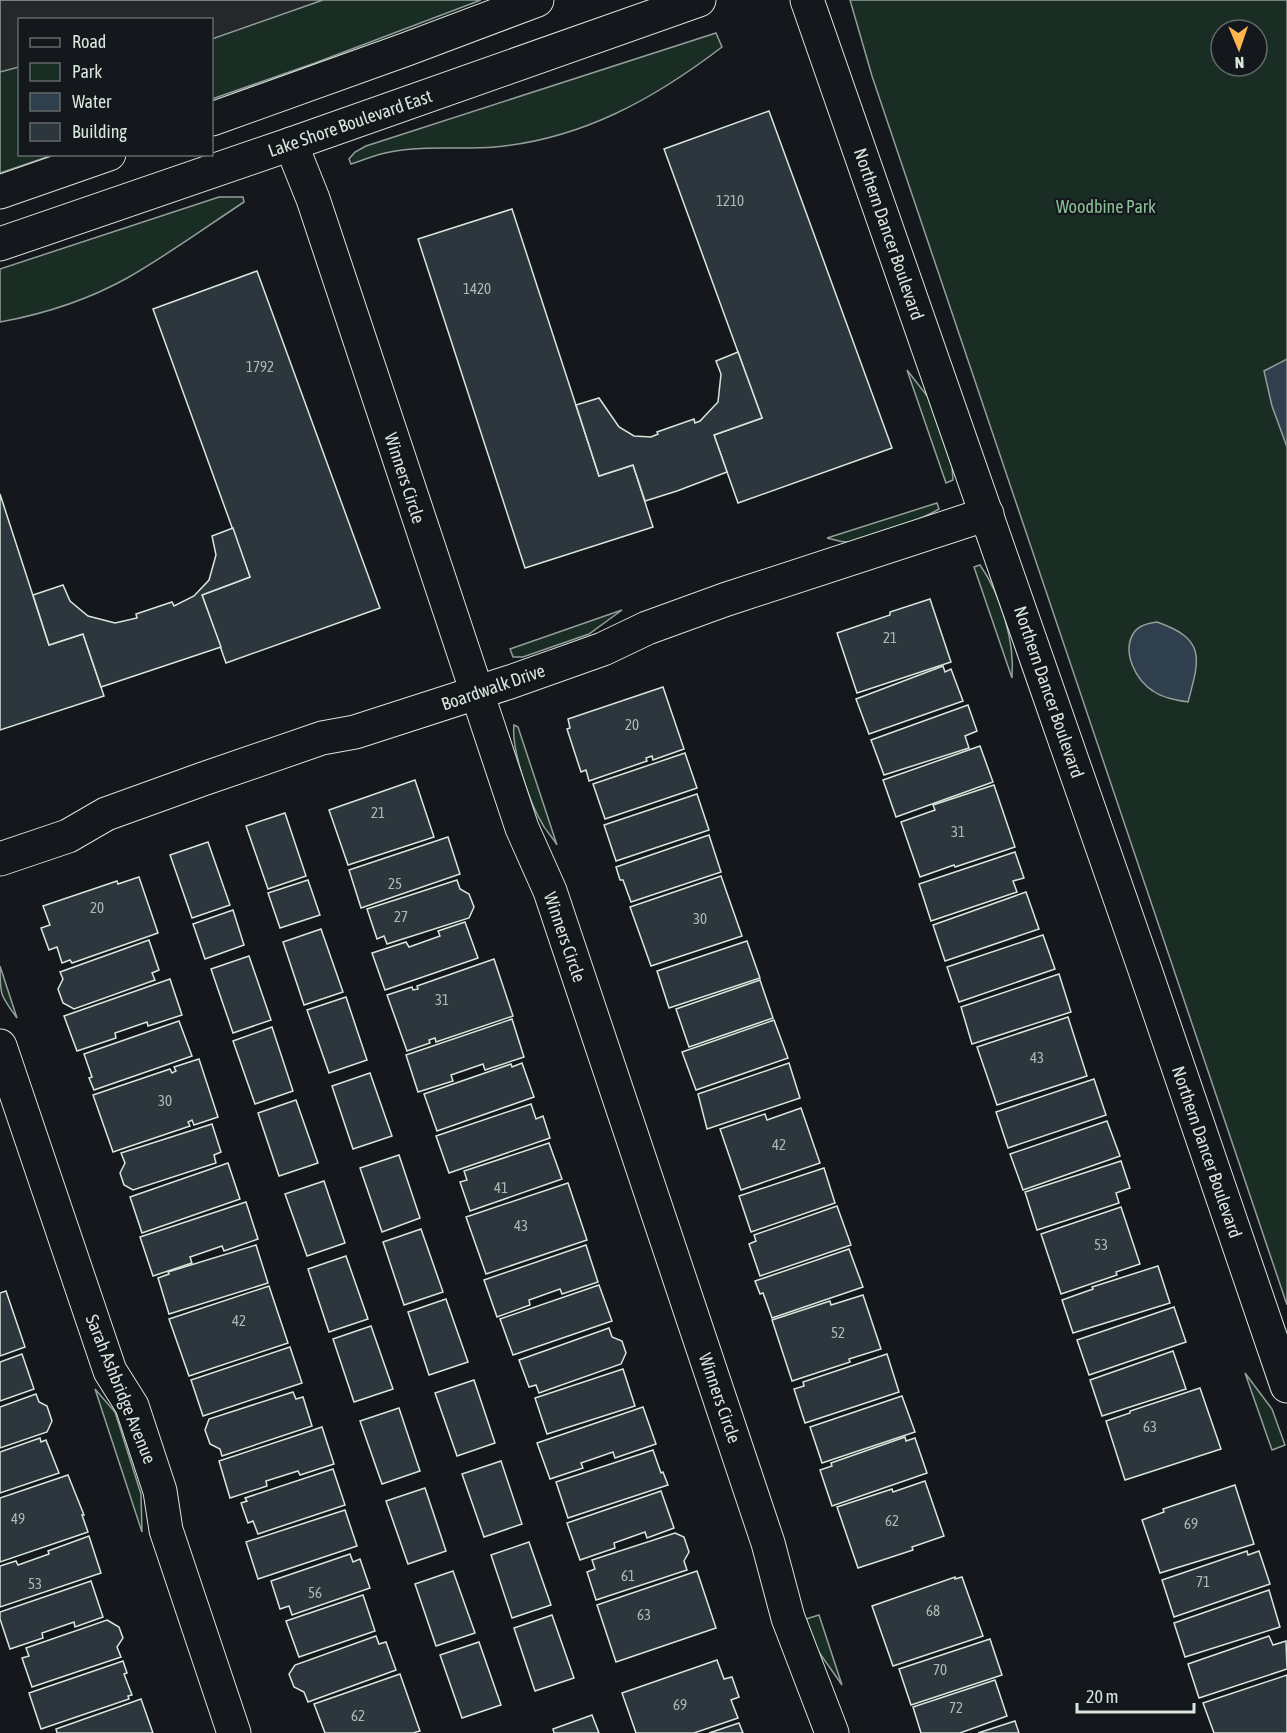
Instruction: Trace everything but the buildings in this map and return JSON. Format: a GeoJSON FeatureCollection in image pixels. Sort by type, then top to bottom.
{"type":"FeatureCollection","features":[{"type":"Feature","properties":{"kind":"main road"},"geometry":{"type":"LineString","coordinates":[[213,119],[537,0]]}},
{"type":"Feature","properties":{"kind":"main road","name":"Lake Shore Boulevard East"},"geometry":{"type":"LineString","coordinates":[[0,243],[291,144],[699,0]]}},
{"type":"Feature","properties":{"kind":"main road","name":"Northern Dancer Boulevard"},"geometry":{"type":"LineString","coordinates":[[807,0],[1141,956],[1287,1386]]}},
{"type":"Feature","properties":{"kind":"main road","name":"Winners Circle"},"geometry":{"type":"LineString","coordinates":[[291,144],[313,199],[522,828],[550,891],[768,1542],[788,1618],[832,1733]]}},
{"type":"Feature","properties":{"kind":"main road"},"geometry":{"type":"LineString","coordinates":[[0,192],[103,156]]}},
{"type":"Feature","properties":{"kind":"main road","name":"Boardwalk Drive"},"geometry":{"type":"LineString","coordinates":[[0,859],[69,836],[106,814],[203,779],[322,738],[356,732],[477,693],[603,650],[647,628],[702,608],[987,514]]}},
{"type":"Feature","properties":{"kind":"main road","name":"Sarah Ashbridge Avenue"},"geometry":{"type":"LineString","coordinates":[[0,1046],[110,1371],[132,1406],[160,1491],[166,1530],[234,1733]]}},
{"type":"Feature","properties":{"kind":"green space"},"geometry":{"type":"Polygon","coordinates":[[[0,0],[481,0],[213,99],[213,18],[18,18],[18,156],[50,156],[0,173],[0,0]]]}},
{"type":"Feature","properties":{"kind":"green space","name":"Woodbine Park"},"geometry":{"type":"Polygon","coordinates":[[[850,0],[1287,0],[1287,1305],[872,76],[850,0]]]}},
{"type":"Feature","properties":{"kind":"green space"},"geometry":{"type":"Polygon","coordinates":[[[716,33],[722,47],[696,66],[616,114],[587,126],[527,143],[482,148],[403,150],[380,154],[351,164],[349,159],[355,152],[366,146],[716,33]]]}},
{"type":"Feature","properties":{"kind":"green space"},"geometry":{"type":"Polygon","coordinates":[[[219,197],[243,197],[244,202],[114,285],[66,305],[0,322],[0,269],[219,197]]]}},
{"type":"Feature","properties":{"kind":"green space"},"geometry":{"type":"Polygon","coordinates":[[[907,370],[928,397],[952,467],[953,480],[946,483],[907,370]]]}},
{"type":"Feature","properties":{"kind":"green space"},"geometry":{"type":"Polygon","coordinates":[[[937,503],[939,509],[880,534],[846,542],[827,538],[937,503]]]}},
{"type":"Feature","properties":{"kind":"green space"},"geometry":{"type":"Polygon","coordinates":[[[980,565],[988,577],[1005,619],[1011,649],[1012,678],[974,567],[980,565]]]}},
{"type":"Feature","properties":{"kind":"green space"},"geometry":{"type":"Polygon","coordinates":[[[622,610],[589,634],[523,657],[513,657],[510,649],[622,610]]]}},
{"type":"Feature","properties":{"kind":"green space"},"geometry":{"type":"Polygon","coordinates":[[[514,725],[518,727],[557,845],[538,816],[527,790],[515,748],[514,725]]]}},
{"type":"Feature","properties":{"kind":"green space"},"geometry":{"type":"Polygon","coordinates":[[[0,966],[17,1018],[2,994],[0,966]]]}},
{"type":"Feature","properties":{"kind":"green space"},"geometry":{"type":"Polygon","coordinates":[[[1245,1373],[1272,1409],[1285,1445],[1272,1450],[1245,1373]]]}},
{"type":"Feature","properties":{"kind":"green space"},"geometry":{"type":"Polygon","coordinates":[[[95,1389],[115,1412],[141,1494],[142,1532],[95,1389]]]}},
{"type":"Feature","properties":{"kind":"green space"},"geometry":{"type":"Polygon","coordinates":[[[819,1615],[842,1685],[816,1648],[806,1619],[819,1615]]]}},
{"type":"Feature","properties":{"kind":"shaded area"},"geometry":{"type":"Polygon","coordinates":[[[0,0],[323,0],[213,39],[213,18],[18,18],[18,67],[0,72],[0,0]]]}},
{"type":"Feature","properties":{"kind":"water"},"geometry":{"type":"Polygon","coordinates":[[[1287,359],[1287,447],[1272,406],[1264,371],[1287,359]]]}},
{"type":"Feature","properties":{"kind":"water"},"geometry":{"type":"Polygon","coordinates":[[[1157,622],[1184,635],[1192,643],[1196,662],[1188,702],[1165,697],[1153,691],[1141,680],[1132,666],[1129,649],[1133,634],[1140,627],[1157,622]]]}}]}
